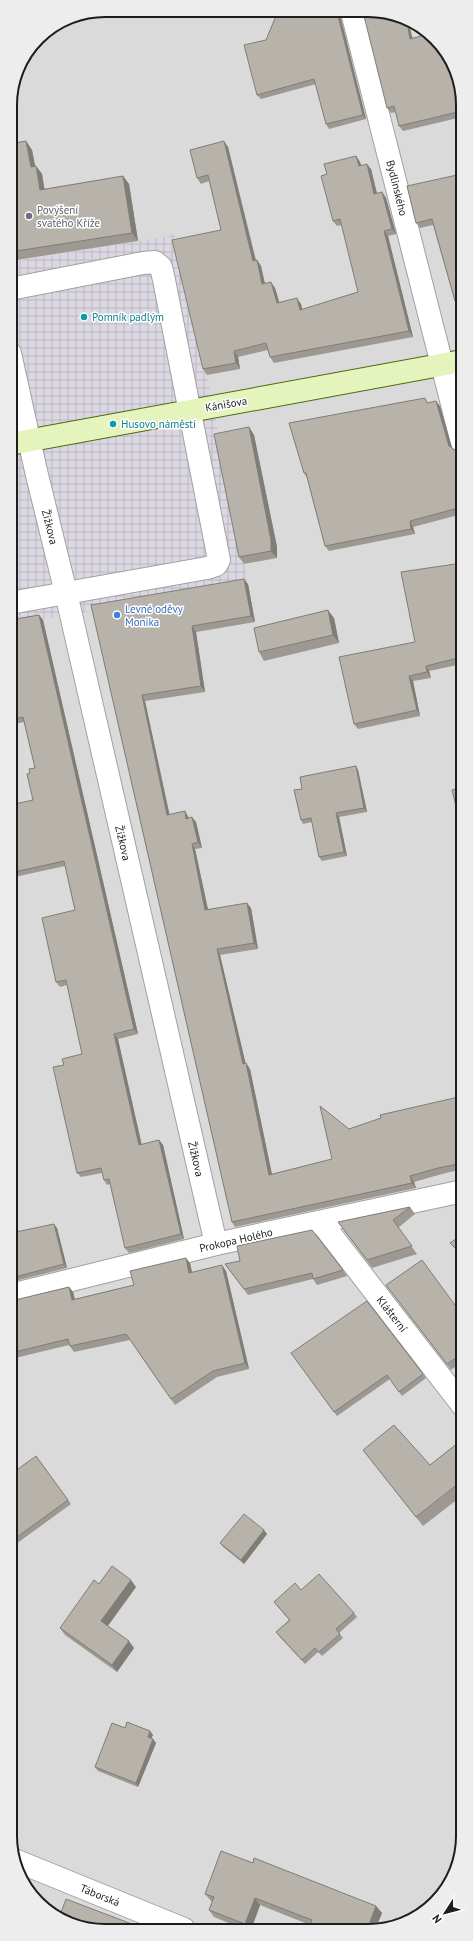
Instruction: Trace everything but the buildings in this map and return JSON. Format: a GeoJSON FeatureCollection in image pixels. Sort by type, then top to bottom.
{"type":"FeatureCollection","features":[{"type":"Feature","properties":{"kind":"street","name":"Bydlinského"},"geometry":{"type":"LineString","coordinates":[[353,17],[452,363],[456,395]]}},
{"type":"Feature","properties":{"kind":"street"},"geometry":{"type":"LineString","coordinates":[[17,288],[143,263],[155,262],[162,271],[219,556],[218,562],[207,568],[17,602]]}},
{"type":"Feature","properties":{"kind":"street","name":"Kánišova"},"geometry":{"type":"LineString","coordinates":[[20,443],[190,410],[452,363]]}},
{"type":"Feature","properties":{"kind":"street","name":"Žižkova"},"geometry":{"type":"LineString","coordinates":[[17,416],[20,443],[66,593],[216,1244]]}},
{"type":"Feature","properties":{"kind":"street","name":"Prokopa Holého"},"geometry":{"type":"LineString","coordinates":[[17,1294],[216,1244],[456,1193]]}},
{"type":"Feature","properties":{"kind":"street","name":"Klášterní"},"geometry":{"type":"LineString","coordinates":[[321,1222],[456,1397]]}},
{"type":"Feature","properties":{"kind":"street","name":"Táborská"},"geometry":{"type":"LineString","coordinates":[[22,1863],[169,1924]]}},
{"type":"Feature","properties":{"kind":"shaded area"},"geometry":{"type":"Polygon","coordinates":[[[99,17],[374,17],[391,20],[422,35],[438,51],[447,66],[453,82],[455,93],[456,1842],[449,1870],[438,1890],[435,1893],[425,1893],[425,1903],[407,1915],[391,1921],[380,1923],[99,1924],[82,1921],[51,1906],[35,1890],[26,1875],[20,1859],[18,1848],[17,99],[20,82],[24,71],[39,47],[51,35],[66,26],[99,17]]]}},
{"type":"Feature","properties":{"kind":"shaded area","name":"Husovo náměstí"},"geometry":{"type":"Polygon","coordinates":[[[175,235],[214,406],[219,442],[248,584],[17,624],[17,261],[175,235]]]}},
{"type":"Feature","properties":{"kind":"place","name":"Povýšení svatého Kříže"},"geometry":{"type":"Point","coordinates":[29,216]}},
{"type":"Feature","properties":{"kind":"place","name":"Pomník padlým"},"geometry":{"type":"Point","coordinates":[84,317]}},
{"type":"Feature","properties":{"kind":"place","name":"Husovo náměstí"},"geometry":{"type":"Point","coordinates":[113,424]}},
{"type":"Feature","properties":{"kind":"place","name":"Levné oděvy Monika"},"geometry":{"type":"Point","coordinates":[117,615]}}]}
